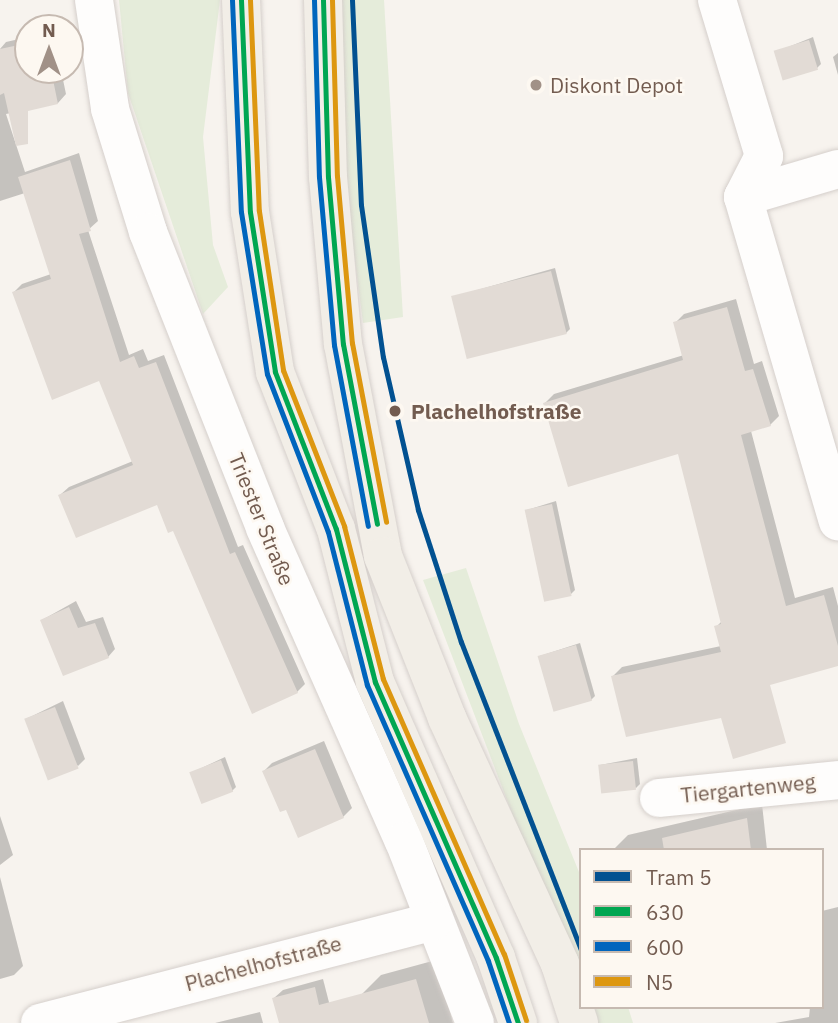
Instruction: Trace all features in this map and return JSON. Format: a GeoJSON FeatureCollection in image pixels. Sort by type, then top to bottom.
{"type":"FeatureCollection","features":[{"type":"Feature","properties":{"kind":"main road"},"geometry":{"type":"LineString","coordinates":[[240,0],[250,212],[275,372],[336,529],[375,682],[496,958],[518,1023]]}},
{"type":"Feature","properties":{"kind":"main road"},"geometry":{"type":"LineString","coordinates":[[323,0],[328,177],[343,344],[383,556],[447,718],[560,964],[579,1023]]}},
{"type":"Feature","properties":{"kind":"street","name":"Triester Straße"},"geometry":{"type":"LineString","coordinates":[[94,0],[110,109],[148,232],[265,528],[404,841],[475,1023]]}},
{"type":"Feature","properties":{"kind":"street"},"geometry":{"type":"LineString","coordinates":[[717,0],[764,156],[743,197],[838,521]]}},
{"type":"Feature","properties":{"kind":"street"},"geometry":{"type":"LineString","coordinates":[[743,197],[838,169]]}},
{"type":"Feature","properties":{"kind":"street","name":"Tiergartenweg"},"geometry":{"type":"LineString","coordinates":[[659,798],[838,780]]}},
{"type":"Feature","properties":{"kind":"street","name":"Plachelhofstraße"},"geometry":{"type":"LineString","coordinates":[[40,1023],[137,1010],[433,921]]}},
{"type":"Feature","properties":{"kind":"green space"},"geometry":{"type":"Polygon","coordinates":[[[119,0],[220,0],[203,137],[213,245],[228,287],[203,314],[128,93],[119,0]]]}},
{"type":"Feature","properties":{"kind":"green space"},"geometry":{"type":"Polygon","coordinates":[[[341,0],[384,0],[403,317],[363,323],[342,161],[341,0]]]}},
{"type":"Feature","properties":{"kind":"green space"},"geometry":{"type":"Polygon","coordinates":[[[466,568],[519,724],[579,872],[579,989],[423,580],[466,568]]]}},
{"type":"Feature","properties":{"kind":"green space"},"geometry":{"type":"Polygon","coordinates":[[[586,1009],[629,1009],[633,1023],[591,1023],[586,1009]]]}},
{"type":"Feature","properties":{"kind":"building"},"geometry":{"type":"Polygon","coordinates":[[[809,40],[818,70],[783,80],[774,51],[809,40]]]}},
{"type":"Feature","properties":{"kind":"building"},"geometry":{"type":"Polygon","coordinates":[[[14,46],[14,84],[54,84],[58,104],[28,111],[28,144],[16,146],[4,93],[0,95],[0,49],[14,46]]]}},
{"type":"Feature","properties":{"kind":"building"},"geometry":{"type":"Polygon","coordinates":[[[70,160],[91,231],[79,234],[120,362],[134,356],[139,368],[156,362],[230,554],[235,552],[298,693],[252,714],[173,531],[168,533],[157,505],[76,538],[58,495],[133,465],[99,381],[52,400],[12,292],[51,279],[18,177],[70,160]]]}},
{"type":"Feature","properties":{"kind":"building"},"geometry":{"type":"Polygon","coordinates":[[[551,271],[567,334],[467,359],[451,296],[551,271]]]}},
{"type":"Feature","properties":{"kind":"building"},"geometry":{"type":"Polygon","coordinates":[[[727,307],[745,371],[753,369],[771,426],[741,435],[786,606],[824,595],[838,646],[838,666],[770,685],[786,743],[733,759],[721,718],[626,737],[611,676],[721,652],[714,626],[721,624],[678,454],[568,487],[543,403],[683,360],[673,322],[727,307]]]}},
{"type":"Feature","properties":{"kind":"building"},"geometry":{"type":"Polygon","coordinates":[[[552,504],[572,596],[544,602],[525,510],[552,504]]]}},
{"type":"Feature","properties":{"kind":"building"},"geometry":{"type":"Polygon","coordinates":[[[69,607],[78,628],[95,623],[109,658],[63,676],[40,620],[69,607]]]}},
{"type":"Feature","properties":{"kind":"building"},"geometry":{"type":"Polygon","coordinates":[[[576,645],[592,701],[554,712],[538,656],[576,645]]]}},
{"type":"Feature","properties":{"kind":"building"},"geometry":{"type":"Polygon","coordinates":[[[55,707],[79,769],[48,780],[24,719],[55,707]]]}},
{"type":"Feature","properties":{"kind":"building"},"geometry":{"type":"Polygon","coordinates":[[[315,749],[344,818],[298,838],[286,810],[280,812],[262,771],[315,749]]]}},
{"type":"Feature","properties":{"kind":"building"},"geometry":{"type":"Polygon","coordinates":[[[221,760],[233,792],[201,804],[189,772],[221,760]]]}},
{"type":"Feature","properties":{"kind":"building"},"geometry":{"type":"Polygon","coordinates":[[[633,761],[636,790],[601,793],[598,765],[633,761]]]}},
{"type":"Feature","properties":{"kind":"building"},"geometry":{"type":"Polygon","coordinates":[[[747,818],[751,848],[664,848],[662,838],[747,818]]]}},
{"type":"Feature","properties":{"kind":"building"},"geometry":{"type":"Polygon","coordinates":[[[416,979],[429,1023],[279,1023],[272,998],[315,987],[319,1005],[416,979]]]}},
{"type":"Feature","properties":{"kind":"tram line","name":"5"},"geometry":{"type":"LineString","coordinates":[[352,0],[361,205],[383,357],[418,510],[461,642],[579,945]]}},
{"type":"Feature","properties":{"kind":"transit line","name":"600"},"geometry":{"type":"LineString","coordinates":[[232,0],[241,212],[267,374],[328,532],[367,685],[488,961],[509,1023]]}},
{"type":"Feature","properties":{"kind":"transit line","name":"630"},"geometry":{"type":"LineString","coordinates":[[241,0],[250,212],[275,372],[336,529],[375,682],[496,958],[518,1023]]}},
{"type":"Feature","properties":{"kind":"transit line","name":"N5"},"geometry":{"type":"LineString","coordinates":[[250,0],[259,211],[283,370],[344,526],[383,679],[504,954],[526,1020]]}},
{"type":"Feature","properties":{"kind":"transit line","name":"600"},"geometry":{"type":"LineString","coordinates":[[314,0],[319,177],[334,345],[368,526]]}},
{"type":"Feature","properties":{"kind":"transit line","name":"630"},"geometry":{"type":"LineString","coordinates":[[323,0],[328,177],[343,344],[377,524]]}},
{"type":"Feature","properties":{"kind":"transit line","name":"N5"},"geometry":{"type":"LineString","coordinates":[[332,0],[337,176],[352,343],[386,522]]}},
{"type":"Feature","properties":{"kind":"place","name":"Diskont Depot"},"geometry":{"type":"Point","coordinates":[536,85]}},
{"type":"Feature","properties":{"kind":"place","name":"Plachelhofstraße"},"geometry":{"type":"Point","coordinates":[395,411]}}]}
